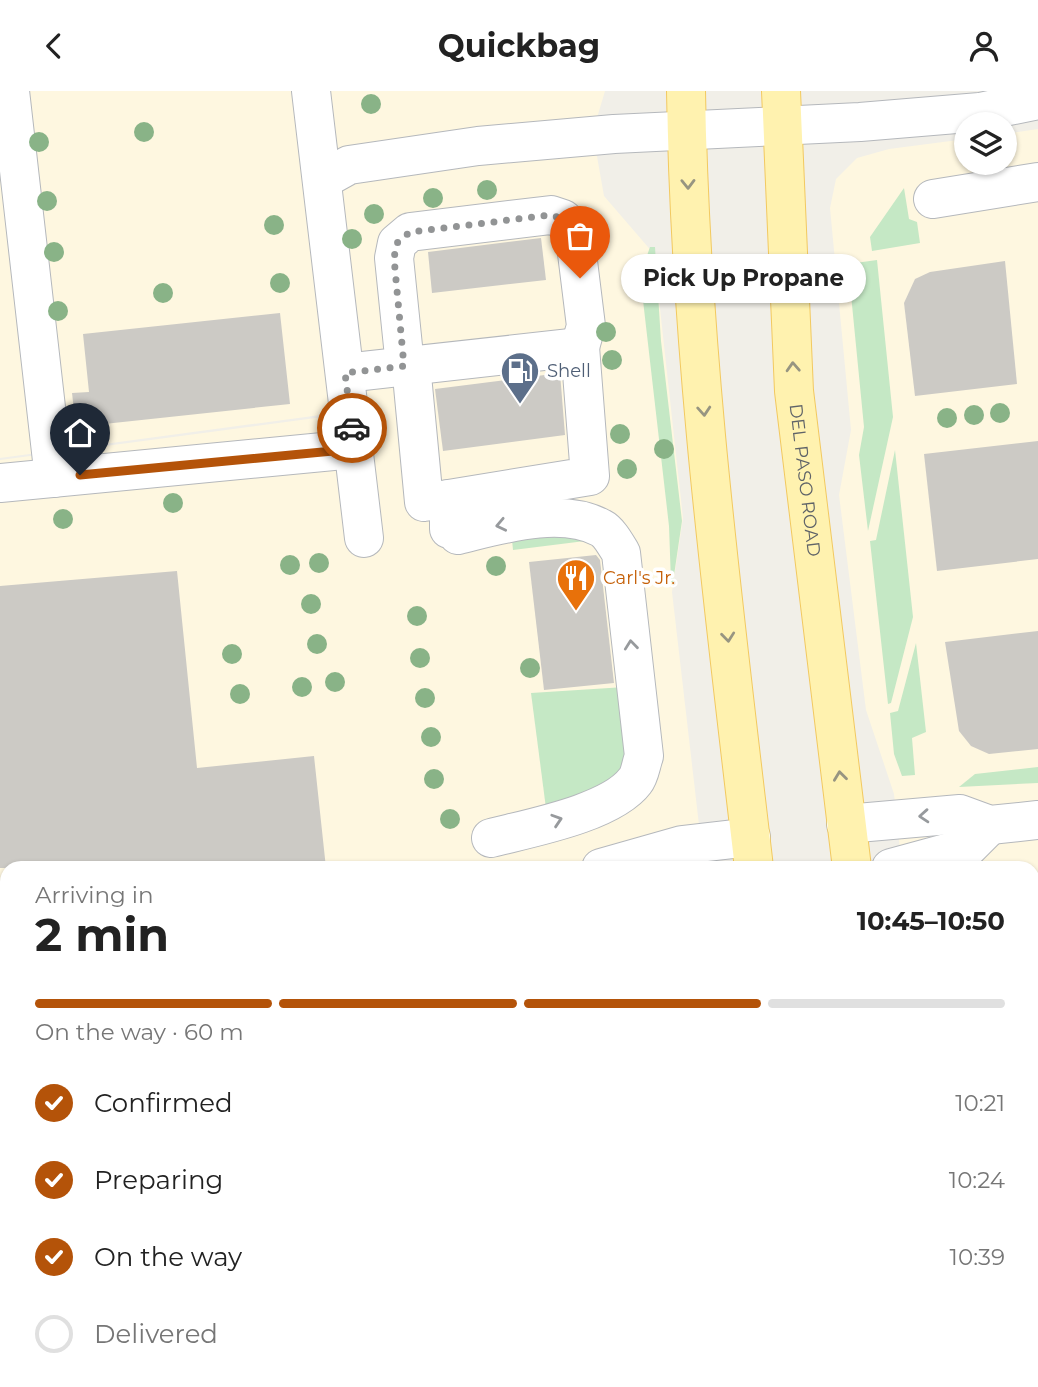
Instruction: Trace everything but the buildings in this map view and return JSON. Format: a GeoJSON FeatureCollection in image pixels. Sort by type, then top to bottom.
{"type":"FeatureCollection","features":[{"type":"Feature","properties":{"kind":"main road"},"geometry":{"type":"LineString","coordinates":[[686,91],[688,201],[705,429],[753,853]]}},
{"type":"Feature","properties":{"kind":"main road","name":"DEL PASO ROAD"},"geometry":{"type":"LineString","coordinates":[[781,109],[794,391],[851,861]]}},
{"type":"Feature","properties":{"kind":"lane"},"geometry":{"type":"LineString","coordinates":[[9,91],[54,478]]}},
{"type":"Feature","properties":{"kind":"lane"},"geometry":{"type":"LineString","coordinates":[[311,91],[364,538]]}},
{"type":"Feature","properties":{"kind":"lane"},"geometry":{"type":"LineString","coordinates":[[321,180],[349,165],[478,146],[614,134],[687,131],[781,109],[860,123],[980,111],[1038,100]]}},
{"type":"Feature","properties":{"kind":"lane"},"geometry":{"type":"LineString","coordinates":[[933,199],[1038,182]]}},
{"type":"Feature","properties":{"kind":"lane"},"geometry":{"type":"LineString","coordinates":[[452,521],[590,476],[580,347],[586,326],[575,229],[564,219],[551,215],[410,232],[397,243],[394,258],[424,502],[452,521],[540,517],[580,521],[603,529],[621,553],[644,756],[636,780],[617,799],[544,825],[491,838]]}},
{"type":"Feature","properties":{"kind":"lane"},"geometry":{"type":"LineString","coordinates":[[345,373],[580,347]]}},
{"type":"Feature","properties":{"kind":"lane"},"geometry":{"type":"LineString","coordinates":[[0,483],[354,449]]}},
{"type":"Feature","properties":{"kind":"lane"},"geometry":{"type":"LineString","coordinates":[[846,824],[960,814],[990,825],[1038,820]]}},
{"type":"Feature","properties":{"kind":"lane"},"geometry":{"type":"LineString","coordinates":[[917,861],[968,847],[990,825]]}},
{"type":"Feature","properties":{"kind":"lane"},"geometry":{"type":"LineString","coordinates":[[626,861],[682,845],[753,853]]}},
{"type":"Feature","properties":{"kind":"shaded area"},"geometry":{"type":"Polygon","coordinates":[[[0,91],[605,91],[594,128],[306,163],[335,413],[0,458],[0,91]]]}},
{"type":"Feature","properties":{"kind":"shaded area"},"geometry":{"type":"Polygon","coordinates":[[[1038,129],[1038,861],[901,861],[894,794],[866,710],[839,495],[851,430],[830,208],[836,179],[857,158],[889,149],[954,141],[954,175],[1017,175],[1017,132],[1038,129]]]}},
{"type":"Feature","properties":{"kind":"shaded area"},"geometry":{"type":"Polygon","coordinates":[[[595,145],[604,196],[654,254],[683,518],[672,592],[703,861],[0,861],[0,460],[338,415],[310,167],[595,145]]]}},
{"type":"Feature","properties":{"kind":"green space"},"geometry":{"type":"Polygon","coordinates":[[[904,188],[909,219],[917,222],[920,243],[872,251],[870,237],[904,188]]]}},
{"type":"Feature","properties":{"kind":"green space"},"geometry":{"type":"Polygon","coordinates":[[[650,247],[655,247],[661,341],[682,521],[673,582],[641,283],[641,273],[650,247]]]}},
{"type":"Feature","properties":{"kind":"green space"},"geometry":{"type":"Polygon","coordinates":[[[877,260],[893,417],[868,531],[859,455],[864,427],[848,264],[877,260]]]}},
{"type":"Feature","properties":{"kind":"green space"},"geometry":{"type":"Polygon","coordinates":[[[895,450],[913,617],[891,703],[888,704],[870,541],[876,540],[895,450]]]}},
{"type":"Feature","properties":{"kind":"green space"},"geometry":{"type":"Polygon","coordinates":[[[511,529],[593,540],[513,550],[511,529]]]}},
{"type":"Feature","properties":{"kind":"green space"},"geometry":{"type":"Polygon","coordinates":[[[916,643],[926,732],[912,738],[915,775],[902,776],[894,754],[890,713],[898,711],[916,643]]]}},
{"type":"Feature","properties":{"kind":"green space"},"geometry":{"type":"Polygon","coordinates":[[[625,687],[633,761],[619,783],[547,816],[531,693],[625,687]]]}},
{"type":"Feature","properties":{"kind":"green space"},"geometry":{"type":"Polygon","coordinates":[[[1038,767],[1038,783],[959,787],[975,774],[1038,767]]]}},
{"type":"Feature","properties":{"kind":"way so far"},"geometry":{"type":"LineString","coordinates":[[352,428],[345,373],[404,366],[394,258],[397,243],[410,232],[551,215],[564,219],[575,229],[580,278]]}},
{"type":"Feature","properties":{"kind":"place","name":"Pick Up Propane"},"geometry":{"type":"Point","coordinates":[580,278]}},
{"type":"Feature","properties":{"kind":"place","name":"Shell"},"geometry":{"type":"Point","coordinates":[520,405]}},
{"type":"Feature","properties":{"kind":"place","name":"Carl's Jr."},"geometry":{"type":"Point","coordinates":[576,612]}},
{"type":"Feature","properties":{"kind":"route"},"geometry":{"type":"LineString","coordinates":[[80,475],[354,449],[352,428]]}}]}
